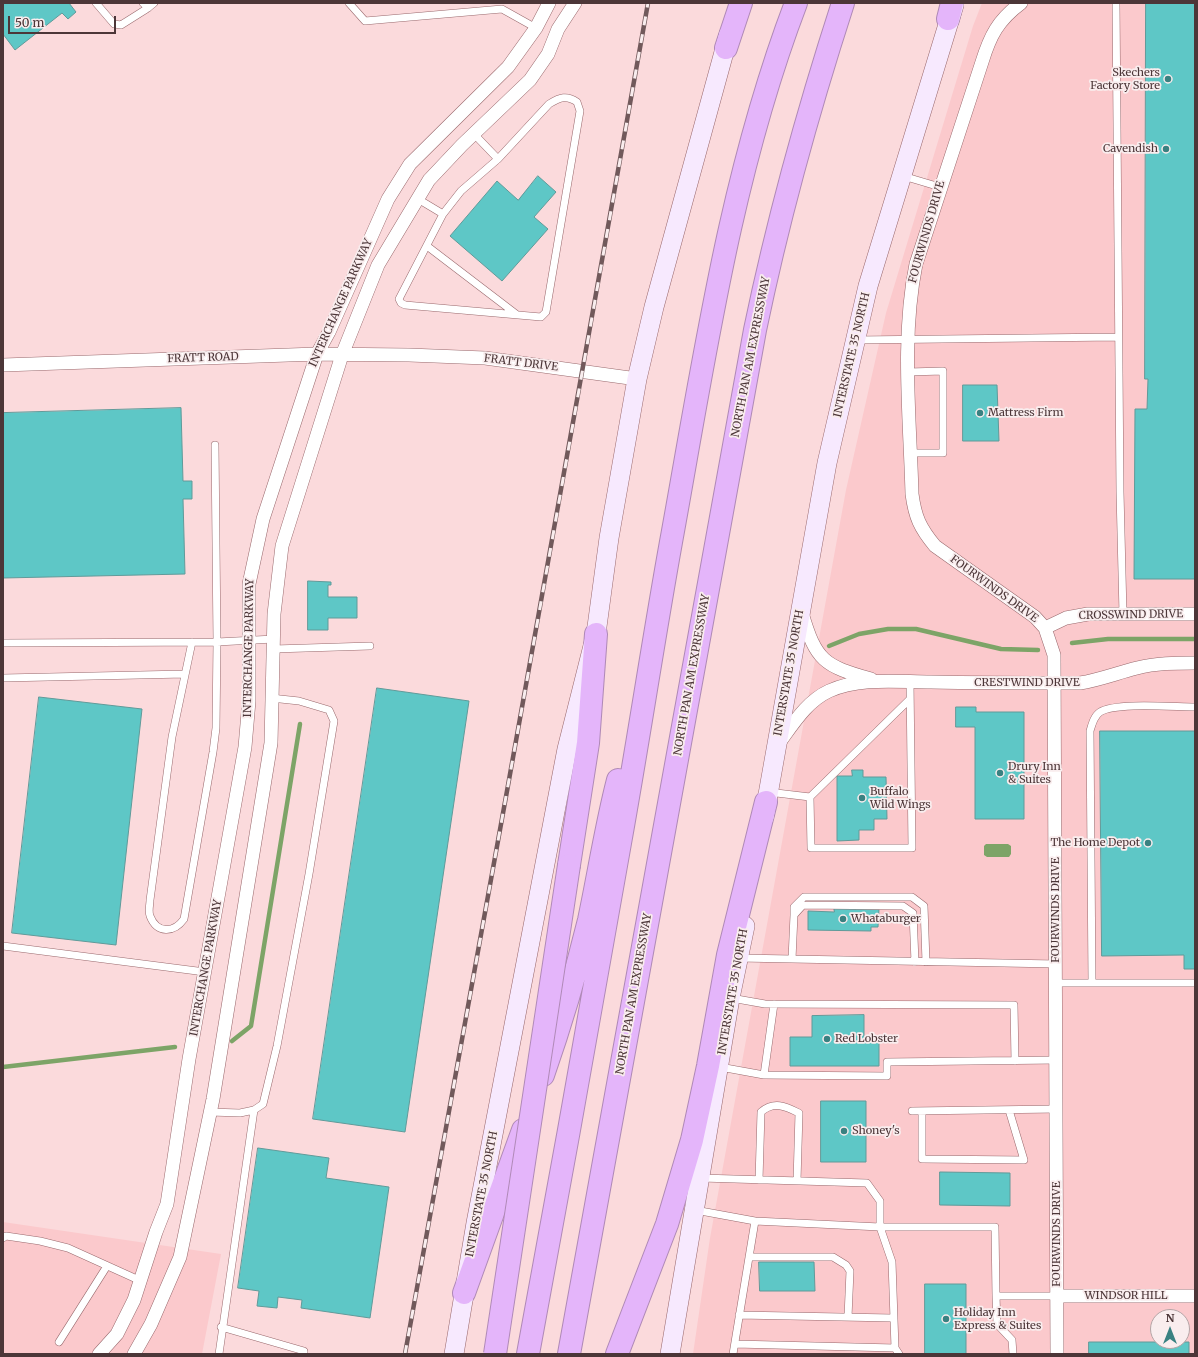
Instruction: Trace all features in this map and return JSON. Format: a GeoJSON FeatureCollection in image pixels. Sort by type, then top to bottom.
{"type":"FeatureCollection","features":[{"type":"Feature","properties":{"kind":"highway"},"geometry":{"type":"LineString","coordinates":[[726,48],[741,3]]}},
{"type":"Feature","properties":{"kind":"highway"},"geometry":{"type":"LineString","coordinates":[[528,1354],[621,840],[645,684],[720,277],[747,160],[792,3]]}},
{"type":"Feature","properties":{"kind":"highway"},"geometry":{"type":"LineString","coordinates":[[785,30],[796,3]]}},
{"type":"Feature","properties":{"kind":"highway","name":"NORTH PAN AM EXPRESSWAY"},"geometry":{"type":"LineString","coordinates":[[569,1354],[755,330],[770,260],[795,160],[843,3]]}},
{"type":"Feature","properties":{"kind":"highway"},"geometry":{"type":"LineString","coordinates":[[495,1354],[588,742],[596,634]]}},
{"type":"Feature","properties":{"kind":"highway"},"geometry":{"type":"LineString","coordinates":[[464,1293],[490,1225],[553,1046],[575,976],[590,913],[610,810],[645,684]]}},
{"type":"Feature","properties":{"kind":"highway"},"geometry":{"type":"LineString","coordinates":[[617,1354],[667,1224],[692,1140],[708,1066],[728,955],[767,797]]}},
{"type":"Feature","properties":{"kind":"main road","name":"INTERSTATE 35 NORTH"},"geometry":{"type":"LineString","coordinates":[[454,1354],[464,1293],[568,749],[596,634],[609,538],[637,379],[654,306],[726,48],[736,3]]}},
{"type":"Feature","properties":{"kind":"main road","name":"INTERSTATE 35 NORTH"},"geometry":{"type":"LineString","coordinates":[[670,1354],[696,1210],[730,998],[739,958],[828,463],[868,286],[952,8]]}},
{"type":"Feature","properties":{"kind":"street","name":"INTERCHANGE PARKWAY"},"geometry":{"type":"LineString","coordinates":[[99,1354],[117,1334],[134,1300],[156,1232],[167,1204],[205,972],[246,747],[250,700],[248,640],[249,584],[263,519],[317,354],[329,332],[388,199],[407,170],[508,67],[536,28],[549,3]]}},
{"type":"Feature","properties":{"kind":"street","name":"INTERCHANGE PARKWAY"},"geometry":{"type":"LineString","coordinates":[[134,1354],[151,1324],[180,1257],[210,1112],[271,743],[274,614],[282,546],[342,354],[378,265],[429,180],[530,80],[548,54],[558,29],[575,3]]}},
{"type":"Feature","properties":{"kind":"street","name":"FOURWINDS DRIVE"},"geometry":{"type":"LineString","coordinates":[[1021,3],[1000,20],[989,39],[940,187],[915,271],[910,292],[908,339],[911,453],[914,513],[923,532],[935,546],[1022,607],[1045,628],[1054,655],[1056,683],[1057,1354]]}},
{"type":"Feature","properties":{"kind":"street","name":"FRATT ROAD"},"geometry":{"type":"LineString","coordinates":[[3,365],[317,354],[404,356]]}},
{"type":"Feature","properties":{"kind":"street","name":"FRATT DRIVE"},"geometry":{"type":"LineString","coordinates":[[404,356],[485,358],[637,379]]}},
{"type":"Feature","properties":{"kind":"street","name":"CRESTWIND DRIVE"},"geometry":{"type":"LineString","coordinates":[[801,607],[810,640],[826,662],[836,669],[881,682]]}},
{"type":"Feature","properties":{"kind":"street","name":"CROSSWIND DRIVE"},"geometry":{"type":"LineString","coordinates":[[1045,628],[1066,618],[1088,614],[1195,614]]}},
{"type":"Feature","properties":{"kind":"street","name":"CRESTWIND DRIVE"},"geometry":{"type":"LineString","coordinates":[[776,748],[797,719],[812,702],[828,691],[855,684],[881,682],[1080,683],[1098,680],[1137,668],[1157,664],[1195,663]]}},
{"type":"Feature","properties":{"kind":"street","name":"WINDSOR HILL"},"geometry":{"type":"LineString","coordinates":[[1057,1296],[1195,1296]]}},
{"type":"Feature","properties":{"kind":"lane"},"geometry":{"type":"LineString","coordinates":[[96,3],[114,24],[121,25],[145,6],[154,3]]}},
{"type":"Feature","properties":{"kind":"lane"},"geometry":{"type":"LineString","coordinates":[[350,3],[365,21],[503,6],[536,28]]}},
{"type":"Feature","properties":{"kind":"lane"},"geometry":{"type":"LineString","coordinates":[[1116,3],[1118,337],[1123,614]]}},
{"type":"Feature","properties":{"kind":"lane"},"geometry":{"type":"LineString","coordinates":[[564,97],[570,98],[577,102],[580,111],[546,312],[541,317],[405,305],[401,303],[399,299],[443,214],[462,191],[498,159],[549,104],[558,98],[564,97]]}},
{"type":"Feature","properties":{"kind":"lane"},"geometry":{"type":"LineString","coordinates":[[474,134],[498,159]]}},
{"type":"Feature","properties":{"kind":"lane"},"geometry":{"type":"LineString","coordinates":[[901,175],[940,187]]}},
{"type":"Feature","properties":{"kind":"lane"},"geometry":{"type":"LineString","coordinates":[[418,199],[443,214]]}},
{"type":"Feature","properties":{"kind":"lane"},"geometry":{"type":"LineString","coordinates":[[427,246],[516,315]]}},
{"type":"Feature","properties":{"kind":"lane"},"geometry":{"type":"LineString","coordinates":[[855,340],[1118,337]]}},
{"type":"Feature","properties":{"kind":"lane"},"geometry":{"type":"LineString","coordinates":[[909,372],[943,371],[943,453],[911,453]]}},
{"type":"Feature","properties":{"kind":"lane"},"geometry":{"type":"LineString","coordinates":[[192,642],[172,737],[150,900],[150,915],[156,925],[161,929],[169,930],[179,926],[184,919],[216,728],[217,642],[215,446]]}},
{"type":"Feature","properties":{"kind":"lane"},"geometry":{"type":"LineString","coordinates":[[3,643],[217,642],[248,640],[274,644],[370,646]]}},
{"type":"Feature","properties":{"kind":"lane"},"geometry":{"type":"LineString","coordinates":[[3,678],[186,674]]}},
{"type":"Feature","properties":{"kind":"lane"},"geometry":{"type":"LineString","coordinates":[[810,797],[811,848],[912,848],[910,682]]}},
{"type":"Feature","properties":{"kind":"lane"},"geometry":{"type":"LineString","coordinates":[[210,1112],[225,1114],[254,1110],[263,1104],[277,1046],[309,874],[334,721],[329,710],[299,701],[271,698]]}},
{"type":"Feature","properties":{"kind":"lane"},"geometry":{"type":"LineString","coordinates":[[767,797],[810,797],[910,699]]}},
{"type":"Feature","properties":{"kind":"lane"},"geometry":{"type":"LineString","coordinates":[[1092,983],[1090,731],[1094,718],[1098,713],[1113,707],[1195,707]]}},
{"type":"Feature","properties":{"kind":"lane"},"geometry":{"type":"LineString","coordinates":[[792,959],[794,907],[804,897],[912,897],[924,906],[926,962]]}},
{"type":"Feature","properties":{"kind":"lane"},"geometry":{"type":"LineString","coordinates":[[794,915],[803,905],[903,906],[913,913],[915,962]]}},
{"type":"Feature","properties":{"kind":"lane"},"geometry":{"type":"LineString","coordinates":[[3,946],[205,972]]}},
{"type":"Feature","properties":{"kind":"lane"},"geometry":{"type":"LineString","coordinates":[[739,958],[1056,964]]}},
{"type":"Feature","properties":{"kind":"lane"},"geometry":{"type":"LineString","coordinates":[[1056,983],[1195,983]]}},
{"type":"Feature","properties":{"kind":"lane"},"geometry":{"type":"LineString","coordinates":[[730,998],[774,1004],[1014,1005],[1015,1061]]}},
{"type":"Feature","properties":{"kind":"lane"},"geometry":{"type":"LineString","coordinates":[[764,1075],[774,1004]]}},
{"type":"Feature","properties":{"kind":"lane"},"geometry":{"type":"LineString","coordinates":[[719,1067],[764,1075],[887,1076],[887,1062],[1057,1060]]}},
{"type":"Feature","properties":{"kind":"lane"},"geometry":{"type":"LineString","coordinates":[[759,1180],[761,1112],[768,1106],[784,1105],[798,1114],[797,1181]]}},
{"type":"Feature","properties":{"kind":"lane"},"geometry":{"type":"LineString","coordinates":[[912,1111],[1057,1109]]}},
{"type":"Feature","properties":{"kind":"lane"},"geometry":{"type":"LineString","coordinates":[[219,1354],[221,1327],[254,1110]]}},
{"type":"Feature","properties":{"kind":"lane"},"geometry":{"type":"LineString","coordinates":[[922,1111],[922,1159],[1024,1160],[1009,1110]]}},
{"type":"Feature","properties":{"kind":"lane"},"geometry":{"type":"LineString","coordinates":[[700,1178],[867,1183],[880,1201],[880,1228],[892,1262],[892,1318],[897,1351],[735,1344]]}},
{"type":"Feature","properties":{"kind":"lane"},"geometry":{"type":"LineString","coordinates":[[696,1210],[755,1222],[880,1228],[995,1227],[997,1324],[1012,1340],[1013,1354]]}},
{"type":"Feature","properties":{"kind":"lane"},"geometry":{"type":"LineString","coordinates":[[733,1354],[755,1222]]}},
{"type":"Feature","properties":{"kind":"lane"},"geometry":{"type":"LineString","coordinates":[[3,1238],[6,1236],[40,1241],[68,1248],[141,1281]]}},
{"type":"Feature","properties":{"kind":"lane"},"geometry":{"type":"LineString","coordinates":[[749,1257],[833,1258],[840,1261],[850,1271],[848,1317]]}},
{"type":"Feature","properties":{"kind":"lane"},"geometry":{"type":"LineString","coordinates":[[59,1342],[107,1266]]}},
{"type":"Feature","properties":{"kind":"lane"},"geometry":{"type":"LineString","coordinates":[[996,1296],[1057,1296]]}},
{"type":"Feature","properties":{"kind":"lane"},"geometry":{"type":"LineString","coordinates":[[739,1315],[892,1318]]}},
{"type":"Feature","properties":{"kind":"lane"},"geometry":{"type":"LineString","coordinates":[[221,1327],[304,1351],[304,1354]]}},
{"type":"Feature","properties":{"kind":"shaded area"},"geometry":{"type":"Polygon","coordinates":[[[982,3],[1195,3],[1195,1354],[693,1354],[710,1238],[846,490],[886,313],[973,26],[982,3]]]}},
{"type":"Feature","properties":{"kind":"shaded area"},"geometry":{"type":"Polygon","coordinates":[[[986,844],[1008,844],[1011,846],[1011,854],[1009,857],[987,857],[984,855],[984,846],[986,844]]]}},
{"type":"Feature","properties":{"kind":"shaded area"},"geometry":{"type":"Polygon","coordinates":[[[3,1222],[221,1254],[202,1354],[3,1354],[3,1222]]]}},
{"type":"Feature","properties":{"kind":"building"},"geometry":{"type":"Polygon","coordinates":[[[3,3],[69,3],[76,12],[68,19],[62,13],[15,50],[3,34],[3,3]]]}},
{"type":"Feature","properties":{"kind":"building"},"geometry":{"type":"Polygon","coordinates":[[[1146,3],[1195,3],[1195,579],[1134,579],[1135,409],[1147,409],[1148,379],[1145,379],[1146,3]]]}},
{"type":"Feature","properties":{"kind":"building"},"geometry":{"type":"Polygon","coordinates":[[[538,176],[556,192],[534,217],[548,229],[502,281],[450,236],[497,181],[518,200],[538,176]]]}},
{"type":"Feature","properties":{"kind":"building","name":"Mattress Firm"},"geometry":{"type":"Polygon","coordinates":[[[963,385],[997,385],[999,441],[963,441],[963,385]]]}},
{"type":"Feature","properties":{"kind":"building"},"geometry":{"type":"Polygon","coordinates":[[[181,408],[183,481],[192,481],[192,499],[183,499],[185,574],[3,578],[3,413],[181,408]]]}},
{"type":"Feature","properties":{"kind":"building"},"geometry":{"type":"Polygon","coordinates":[[[308,581],[331,582],[331,585],[328,585],[328,597],[357,597],[357,618],[328,618],[328,630],[308,630],[308,581]]]}},
{"type":"Feature","properties":{"kind":"building"},"geometry":{"type":"Polygon","coordinates":[[[377,688],[469,701],[405,1132],[313,1119],[377,688]]]}},
{"type":"Feature","properties":{"kind":"building"},"geometry":{"type":"Polygon","coordinates":[[[39,697],[142,709],[116,945],[12,933],[39,697]]]}},
{"type":"Feature","properties":{"kind":"building","name":"Drury Inn & Suites"},"geometry":{"type":"Polygon","coordinates":[[[956,707],[976,707],[976,712],[1024,712],[1024,819],[975,819],[975,727],[956,727],[956,707]]]}},
{"type":"Feature","properties":{"kind":"building","name":"The Home Depot"},"geometry":{"type":"Polygon","coordinates":[[[1100,731],[1195,731],[1195,969],[1184,969],[1184,955],[1102,956],[1100,731]]]}},
{"type":"Feature","properties":{"kind":"building","name":"Buffalo Wild Wings"},"geometry":{"type":"Polygon","coordinates":[[[852,770],[863,770],[863,777],[886,777],[887,819],[874,819],[874,830],[859,830],[859,840],[837,841],[837,776],[852,776],[852,770]]]}},
{"type":"Feature","properties":{"kind":"building","name":"Whataburger"},"geometry":{"type":"Polygon","coordinates":[[[834,907],[879,909],[878,927],[871,927],[871,931],[808,930],[808,911],[834,912],[834,907]]]}},
{"type":"Feature","properties":{"kind":"building","name":"Red Lobster"},"geometry":{"type":"Polygon","coordinates":[[[864,1015],[864,1041],[879,1041],[879,1066],[790,1066],[790,1037],[812,1037],[812,1016],[864,1015]]]}},
{"type":"Feature","properties":{"kind":"building","name":"Shoney's"},"geometry":{"type":"Polygon","coordinates":[[[821,1101],[866,1101],[866,1162],[821,1162],[821,1101]]]}},
{"type":"Feature","properties":{"kind":"building"},"geometry":{"type":"Polygon","coordinates":[[[258,1148],[329,1158],[326,1178],[389,1187],[370,1318],[301,1308],[302,1300],[278,1297],[277,1308],[257,1306],[259,1291],[238,1288],[258,1148]]]}},
{"type":"Feature","properties":{"kind":"building"},"geometry":{"type":"Polygon","coordinates":[[[940,1172],[1010,1173],[1010,1206],[940,1205],[940,1172]]]}},
{"type":"Feature","properties":{"kind":"building"},"geometry":{"type":"Polygon","coordinates":[[[759,1262],[814,1262],[815,1291],[760,1291],[759,1262]]]}},
{"type":"Feature","properties":{"kind":"building","name":"Holiday Inn Express & Suites"},"geometry":{"type":"Polygon","coordinates":[[[925,1284],[966,1284],[966,1354],[925,1354],[925,1284]]]}},
{"type":"Feature","properties":{"kind":"building"},"geometry":{"type":"Polygon","coordinates":[[[1089,1342],[1150,1342],[1150,1349],[1189,1349],[1189,1354],[1089,1354],[1089,1342]]]}},
{"type":"Feature","properties":{"kind":"waterway"},"geometry":{"type":"LineString","coordinates":[[829,646],[859,634],[888,629],[916,629],[1001,649],[1038,650]]}},
{"type":"Feature","properties":{"kind":"waterway"},"geometry":{"type":"LineString","coordinates":[[1072,643],[1108,639],[1195,639]]}},
{"type":"Feature","properties":{"kind":"waterway"},"geometry":{"type":"LineString","coordinates":[[232,1041],[251,1026],[300,724]]}},
{"type":"Feature","properties":{"kind":"waterway"},"geometry":{"type":"LineString","coordinates":[[3,1067],[175,1047]]}},
{"type":"Feature","properties":{"kind":"railway"},"geometry":{"type":"LineString","coordinates":[[405,1354],[648,3]]}},
{"type":"Feature","properties":{"kind":"place","name":"Skechers Factory Store"},"geometry":{"type":"Point","coordinates":[1168,79]}},
{"type":"Feature","properties":{"kind":"place","name":"Cavendish"},"geometry":{"type":"Point","coordinates":[1166,149]}},
{"type":"Feature","properties":{"kind":"place","name":"Mattress Firm"},"geometry":{"type":"Point","coordinates":[980,413]}},
{"type":"Feature","properties":{"kind":"place","name":"Drury Inn & Suites"},"geometry":{"type":"Point","coordinates":[1000,773]}},
{"type":"Feature","properties":{"kind":"place","name":"Buffalo Wild Wings"},"geometry":{"type":"Point","coordinates":[862,798]}},
{"type":"Feature","properties":{"kind":"place","name":"The Home Depot"},"geometry":{"type":"Point","coordinates":[1148,843]}},
{"type":"Feature","properties":{"kind":"place","name":"Whataburger"},"geometry":{"type":"Point","coordinates":[843,919]}},
{"type":"Feature","properties":{"kind":"place","name":"Red Lobster"},"geometry":{"type":"Point","coordinates":[827,1039]}},
{"type":"Feature","properties":{"kind":"place","name":"Shoney's"},"geometry":{"type":"Point","coordinates":[844,1131]}},
{"type":"Feature","properties":{"kind":"place","name":"Holiday Inn Express & Suites"},"geometry":{"type":"Point","coordinates":[946,1319]}}]}
